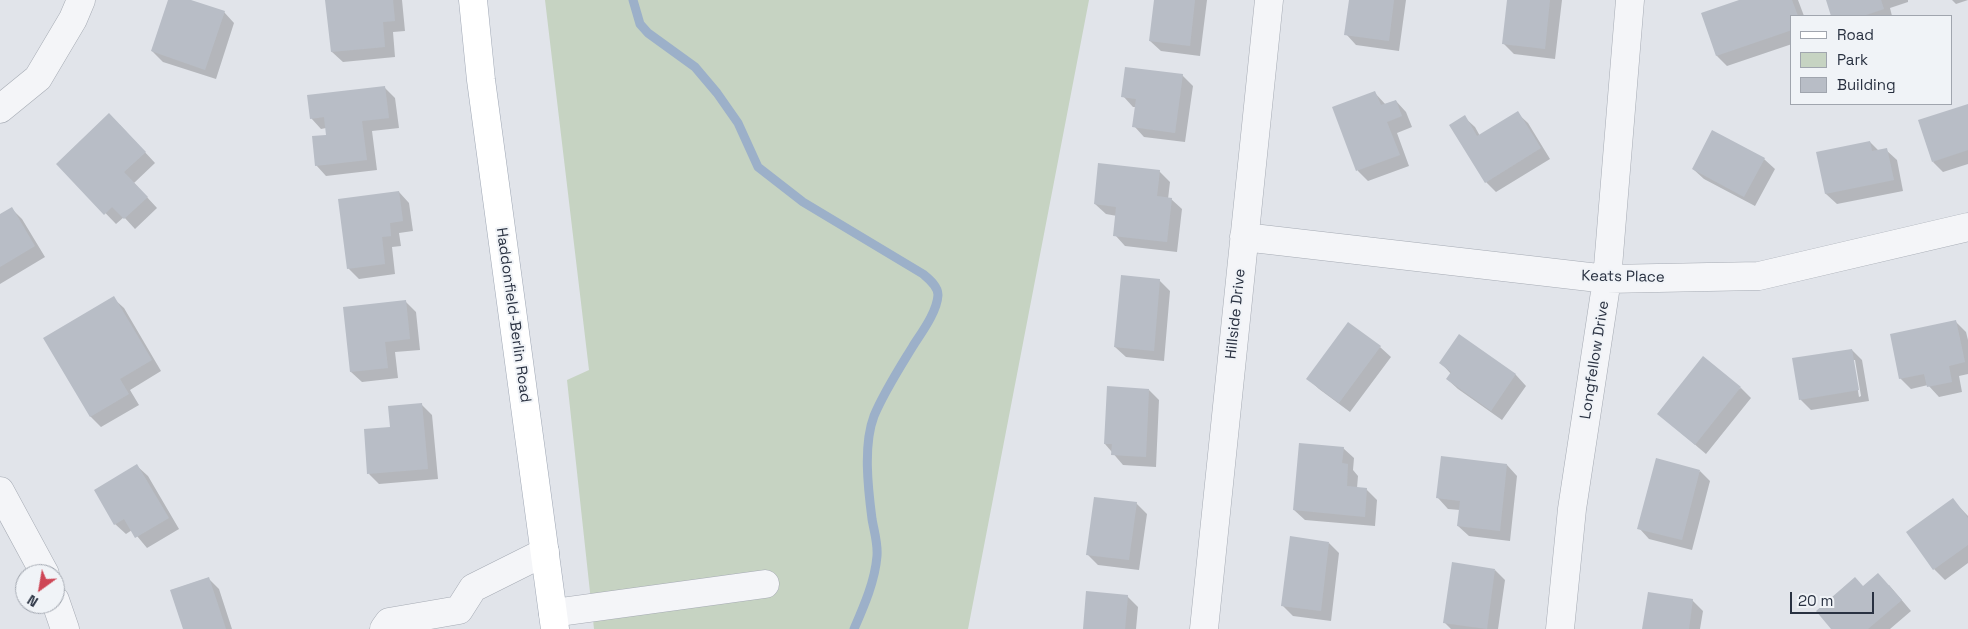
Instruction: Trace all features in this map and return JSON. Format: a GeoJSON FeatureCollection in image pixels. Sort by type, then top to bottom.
{"type":"FeatureCollection","features":[{"type":"Feature","properties":{"kind":"main road","name":"Haddonfield-Berlin Road"},"geometry":{"type":"LineString","coordinates":[[473,0],[481,80],[554,621]]}},
{"type":"Feature","properties":{"kind":"street"},"geometry":{"type":"LineString","coordinates":[[0,109],[38,78],[73,19],[81,0]]}},
{"type":"Feature","properties":{"kind":"street","name":"Hillside Drive"},"geometry":{"type":"LineString","coordinates":[[1204,629],[1269,0]]}},
{"type":"Feature","properties":{"kind":"street","name":"Longfellow Drive"},"geometry":{"type":"LineString","coordinates":[[1560,629],[1572,510],[1607,280],[1630,0]]}},
{"type":"Feature","properties":{"kind":"street","name":"Keats Place"},"geometry":{"type":"LineString","coordinates":[[1244,237],[1607,280],[1759,276],[1968,227]]}},
{"type":"Feature","properties":{"kind":"street"},"geometry":{"type":"LineString","coordinates":[[0,491],[40,564]]}},
{"type":"Feature","properties":{"kind":"street"},"geometry":{"type":"LineString","coordinates":[[384,629],[389,622],[461,619],[473,588],[545,552]]}},
{"type":"Feature","properties":{"kind":"street"},"geometry":{"type":"LineString","coordinates":[[554,621],[765,584]]}},
{"type":"Feature","properties":{"kind":"street"},"geometry":{"type":"LineString","coordinates":[[60,614],[66,629]]}},
{"type":"Feature","properties":{"kind":"green space"},"geometry":{"type":"Polygon","coordinates":[[[545,0],[1089,0],[968,629],[594,629],[567,380],[589,370],[545,0]]]}},
{"type":"Feature","properties":{"kind":"building"},"geometry":{"type":"Polygon","coordinates":[[[168,0],[191,0],[225,11],[205,70],[151,51],[168,0]]]}},
{"type":"Feature","properties":{"kind":"building"},"geometry":{"type":"Polygon","coordinates":[[[325,0],[393,0],[395,21],[383,22],[385,47],[331,52],[325,0]]]}},
{"type":"Feature","properties":{"kind":"building"},"geometry":{"type":"Polygon","coordinates":[[[1154,0],[1195,0],[1190,46],[1149,41],[1154,0]]]}},
{"type":"Feature","properties":{"kind":"building"},"geometry":{"type":"Polygon","coordinates":[[[1349,0],[1394,0],[1389,41],[1344,35],[1349,0]]]}},
{"type":"Feature","properties":{"kind":"building"},"geometry":{"type":"Polygon","coordinates":[[[1507,0],[1550,0],[1545,49],[1502,44],[1507,0]]]}},
{"type":"Feature","properties":{"kind":"building"},"geometry":{"type":"Polygon","coordinates":[[[1739,0],[1792,0],[1798,15],[1790,15],[1790,31],[1716,56],[1701,13],[1739,0]]]}},
{"type":"Feature","properties":{"kind":"building"},"geometry":{"type":"Polygon","coordinates":[[[1826,0],[1881,0],[1884,9],[1866,15],[1831,15],[1826,0]]]}},
{"type":"Feature","properties":{"kind":"building"},"geometry":{"type":"Polygon","coordinates":[[[1125,67],[1183,74],[1175,133],[1132,127],[1136,99],[1121,97],[1125,67]]]}},
{"type":"Feature","properties":{"kind":"building"},"geometry":{"type":"Polygon","coordinates":[[[385,86],[389,118],[362,121],[367,160],[315,166],[312,136],[326,135],[324,117],[310,119],[307,95],[385,86]]]}},
{"type":"Feature","properties":{"kind":"building"},"geometry":{"type":"Polygon","coordinates":[[[1375,91],[1381,105],[1396,100],[1402,116],[1387,122],[1400,155],[1356,171],[1332,107],[1375,91]]]}},
{"type":"Feature","properties":{"kind":"building"},"geometry":{"type":"Polygon","coordinates":[[[1968,104],[1968,150],[1932,162],[1918,120],[1968,104]]]}},
{"type":"Feature","properties":{"kind":"building"},"geometry":{"type":"Polygon","coordinates":[[[1518,111],[1541,148],[1485,183],[1449,125],[1465,115],[1477,136],[1518,111]]]}},
{"type":"Feature","properties":{"kind":"building"},"geometry":{"type":"Polygon","coordinates":[[[109,113],[146,152],[124,172],[148,197],[124,219],[112,207],[104,215],[56,164],[109,113]]]}},
{"type":"Feature","properties":{"kind":"building"},"geometry":{"type":"Polygon","coordinates":[[[1712,130],[1765,158],[1744,197],[1692,169],[1712,130]]]}},
{"type":"Feature","properties":{"kind":"building"},"geometry":{"type":"Polygon","coordinates":[[[1870,141],[1872,151],[1887,148],[1894,180],[1825,194],[1816,152],[1870,141]]]}},
{"type":"Feature","properties":{"kind":"building"},"geometry":{"type":"Polygon","coordinates":[[[1098,163],[1160,170],[1157,196],[1172,198],[1167,242],[1113,236],[1116,207],[1094,204],[1098,163]]]}},
{"type":"Feature","properties":{"kind":"building"},"geometry":{"type":"Polygon","coordinates":[[[399,191],[403,221],[390,223],[391,236],[382,237],[385,264],[347,269],[338,199],[399,191]]]}},
{"type":"Feature","properties":{"kind":"building"},"geometry":{"type":"Polygon","coordinates":[[[12,207],[35,246],[0,267],[0,214],[12,207]]]}},
{"type":"Feature","properties":{"kind":"building"},"geometry":{"type":"Polygon","coordinates":[[[1121,275],[1160,279],[1154,351],[1114,347],[1121,275]]]}},
{"type":"Feature","properties":{"kind":"building"},"geometry":{"type":"Polygon","coordinates":[[[114,296],[152,360],[120,379],[129,394],[90,417],[43,338],[114,296]]]}},
{"type":"Feature","properties":{"kind":"building"},"geometry":{"type":"Polygon","coordinates":[[[406,300],[410,339],[385,342],[388,368],[350,372],[343,307],[406,300]]]}},
{"type":"Feature","properties":{"kind":"building"},"geometry":{"type":"Polygon","coordinates":[[[1956,320],[1965,362],[1949,366],[1952,382],[1927,387],[1924,374],[1899,379],[1890,334],[1956,320]]]}},
{"type":"Feature","properties":{"kind":"building"},"geometry":{"type":"Polygon","coordinates":[[[1348,322],[1381,346],[1339,403],[1306,379],[1348,322]]]}},
{"type":"Feature","properties":{"kind":"building"},"geometry":{"type":"Polygon","coordinates":[[[1459,334],[1516,374],[1491,411],[1446,379],[1451,372],[1439,363],[1459,334]]]}},
{"type":"Feature","properties":{"kind":"building"},"geometry":{"type":"Polygon","coordinates":[[[1852,349],[1859,390],[1799,400],[1792,358],[1852,349]]]}},
{"type":"Feature","properties":{"kind":"building"},"geometry":{"type":"Polygon","coordinates":[[[1703,356],[1741,387],[1695,445],[1657,414],[1703,356]]]}},
{"type":"Feature","properties":{"kind":"building"},"geometry":{"type":"Polygon","coordinates":[[[1107,386],[1149,389],[1146,457],[1111,455],[1112,444],[1104,444],[1107,386]]]}},
{"type":"Feature","properties":{"kind":"building"},"geometry":{"type":"Polygon","coordinates":[[[422,403],[428,469],[367,474],[364,429],[390,427],[388,406],[422,403]]]}},
{"type":"Feature","properties":{"kind":"building"},"geometry":{"type":"Polygon","coordinates":[[[1299,443],[1344,447],[1342,463],[1348,464],[1347,486],[1367,488],[1365,517],[1293,510],[1299,443]]]}},
{"type":"Feature","properties":{"kind":"building"},"geometry":{"type":"Polygon","coordinates":[[[1441,456],[1507,464],[1500,531],[1457,526],[1460,501],[1436,498],[1441,456]]]}},
{"type":"Feature","properties":{"kind":"building"},"geometry":{"type":"Polygon","coordinates":[[[1656,458],[1700,470],[1682,540],[1637,529],[1656,458]]]}},
{"type":"Feature","properties":{"kind":"building"},"geometry":{"type":"Polygon","coordinates":[[[137,464],[169,518],[135,538],[124,519],[114,525],[94,490],[137,464]]]}},
{"type":"Feature","properties":{"kind":"building"},"geometry":{"type":"Polygon","coordinates":[[[1094,497],[1137,502],[1129,560],[1086,555],[1094,497]]]}},
{"type":"Feature","properties":{"kind":"building"},"geometry":{"type":"Polygon","coordinates":[[[1953,498],[1968,518],[1968,545],[1933,570],[1906,532],[1953,498]]]}},
{"type":"Feature","properties":{"kind":"building"},"geometry":{"type":"Polygon","coordinates":[[[1290,536],[1329,542],[1321,611],[1281,606],[1290,536]]]}},
{"type":"Feature","properties":{"kind":"building"},"geometry":{"type":"Polygon","coordinates":[[[1452,562],[1495,569],[1487,629],[1443,623],[1452,562]]]}},
{"type":"Feature","properties":{"kind":"building"},"geometry":{"type":"Polygon","coordinates":[[[1878,573],[1902,600],[1868,629],[1831,629],[1816,611],[1855,577],[1863,586],[1878,573]]]}},
{"type":"Feature","properties":{"kind":"building"},"geometry":{"type":"Polygon","coordinates":[[[209,577],[226,629],[183,629],[170,590],[209,577]]]}},
{"type":"Feature","properties":{"kind":"building"},"geometry":{"type":"Polygon","coordinates":[[[1086,591],[1128,595],[1125,629],[1083,629],[1086,591]]]}},
{"type":"Feature","properties":{"kind":"building"},"geometry":{"type":"Polygon","coordinates":[[[1648,592],[1693,599],[1689,629],[1642,629],[1648,592]]]}},
{"type":"Feature","properties":{"kind":"waterway"},"geometry":{"type":"LineString","coordinates":[[633,0],[640,24],[648,33],[695,67],[717,93],[738,123],[758,167],[803,202],[923,274],[933,283],[938,292],[932,315],[887,389],[874,416],[871,427],[867,453],[868,480],[877,556],[871,584],[854,629]]}}]}
